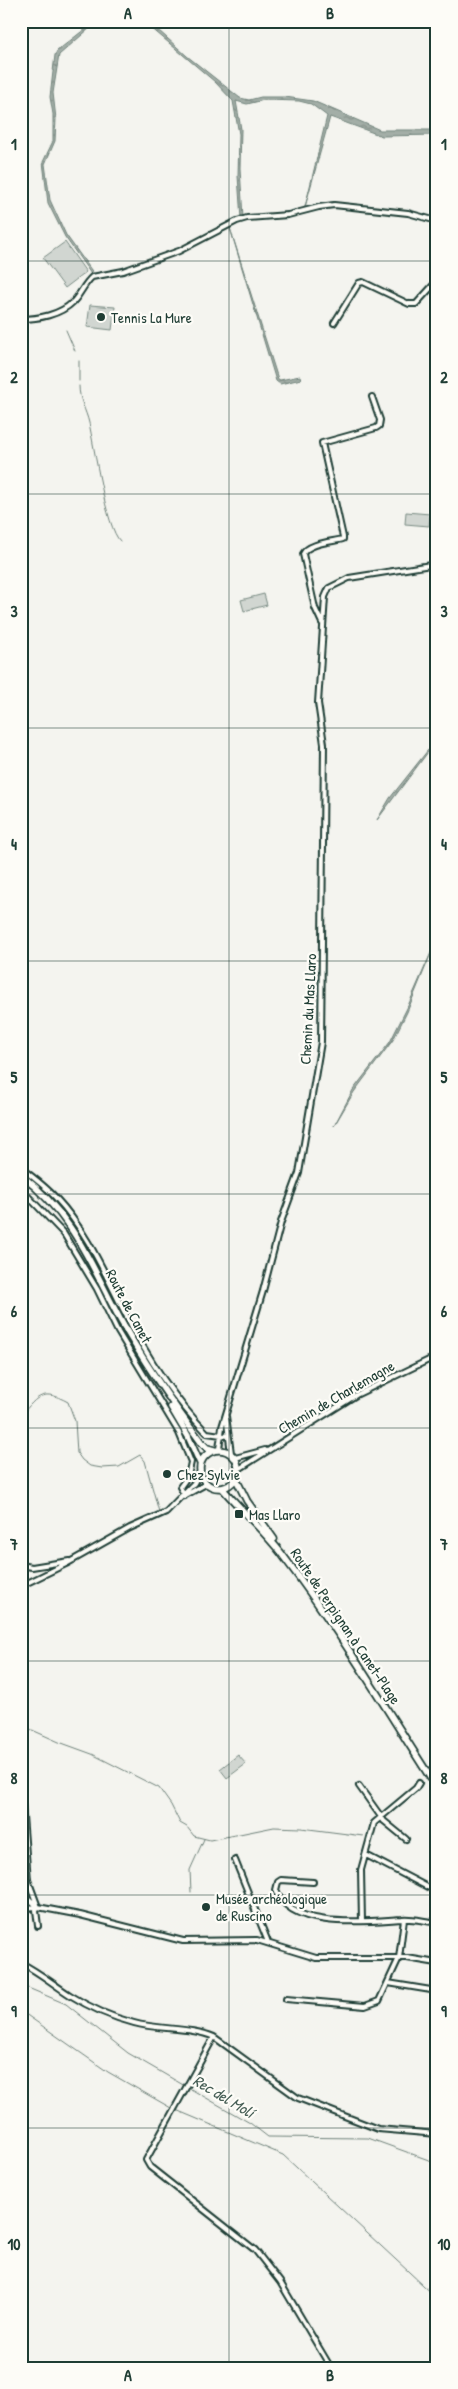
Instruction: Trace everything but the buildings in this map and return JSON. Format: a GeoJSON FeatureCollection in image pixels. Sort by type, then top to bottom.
{"type":"FeatureCollection","features":[{"type":"Feature","properties":{"kind":"main road","name":"Route de Canet"},"geometry":{"type":"LineString","coordinates":[[21,1175],[57,1208],[70,1225],[91,1260],[120,1319],[156,1380],[201,1442],[207,1448],[217,1450]]}},
{"type":"Feature","properties":{"kind":"main road","name":"Route de Canet"},"geometry":{"type":"LineString","coordinates":[[21,1179],[54,1210],[78,1244],[126,1336],[188,1436],[200,1463]]}},
{"type":"Feature","properties":{"kind":"main road"},"geometry":{"type":"LineString","coordinates":[[217,1450],[233,1456],[239,1469],[236,1479],[222,1488],[206,1484],[200,1472],[200,1463],[206,1455],[217,1450]]}},
{"type":"Feature","properties":{"kind":"main road","name":"Route de Perpignan à Canet-Plage"},"geometry":{"type":"LineString","coordinates":[[236,1479],[263,1525],[310,1588],[372,1678],[437,1781]]}},
{"type":"Feature","properties":{"kind":"main road","name":"Route de Perpignan à Canet-Plage"},"geometry":{"type":"LineString","coordinates":[[222,1488],[270,1539],[308,1590],[370,1681],[437,1788]]}},
{"type":"Feature","properties":{"kind":"street"},"geometry":{"type":"LineString","coordinates":[[21,319],[38,318],[56,313],[72,303],[92,277],[123,270],[179,251],[237,221],[247,218],[288,215],[319,207],[334,206],[408,213],[437,221]]}},
{"type":"Feature","properties":{"kind":"street"},"geometry":{"type":"LineString","coordinates":[[334,323],[359,283],[363,282],[409,304],[416,304],[437,281]]}},
{"type":"Feature","properties":{"kind":"street","name":"Chemin du Mas Llaro"},"geometry":{"type":"LineString","coordinates":[[322,623],[315,608],[303,554],[310,547],[342,539],[343,537],[322,443],[379,426],[380,420],[372,397]]}},
{"type":"Feature","properties":{"kind":"street","name":"Chemin du Mas Llaro"},"geometry":{"type":"LineString","coordinates":[[217,1450],[281,1222],[299,1173],[320,1042],[324,744],[318,703],[322,610],[326,592],[338,582],[437,564]]}},
{"type":"Feature","properties":{"kind":"street"},"geometry":{"type":"LineString","coordinates":[[21,1168],[55,1197],[71,1217],[95,1255],[142,1345],[179,1400],[207,1433],[228,1436]]}},
{"type":"Feature","properties":{"kind":"street"},"geometry":{"type":"LineString","coordinates":[[21,1189],[64,1234],[97,1289],[118,1332],[179,1433],[191,1462],[188,1476],[180,1487],[184,1495]]}},
{"type":"Feature","properties":{"kind":"street","name":"Chemin de Charlemagne"},"geometry":{"type":"LineString","coordinates":[[239,1469],[356,1395],[437,1356]]}},
{"type":"Feature","properties":{"kind":"street"},"geometry":{"type":"LineString","coordinates":[[226,1414],[228,1436],[233,1456]]}},
{"type":"Feature","properties":{"kind":"street","name":"Chemin de Charlemagne"},"geometry":{"type":"LineString","coordinates":[[233,1456],[258,1453],[274,1446]]}},
{"type":"Feature","properties":{"kind":"street"},"geometry":{"type":"LineString","coordinates":[[21,1586],[130,1528],[166,1512],[184,1495],[200,1472]]}},
{"type":"Feature","properties":{"kind":"street"},"geometry":{"type":"LineString","coordinates":[[184,1495],[206,1484]]}},
{"type":"Feature","properties":{"kind":"street"},"geometry":{"type":"LineString","coordinates":[[21,1565],[32,1567],[76,1558]]}},
{"type":"Feature","properties":{"kind":"street"},"geometry":{"type":"LineString","coordinates":[[362,1921],[360,1878],[374,1823],[419,1784]]}},
{"type":"Feature","properties":{"kind":"street"},"geometry":{"type":"LineString","coordinates":[[359,1786],[380,1816],[406,1839]]}},
{"type":"Feature","properties":{"kind":"street"},"geometry":{"type":"LineString","coordinates":[[21,1790],[28,1880],[30,1891],[38,1907],[36,1910],[38,1926]]}},
{"type":"Feature","properties":{"kind":"street"},"geometry":{"type":"LineString","coordinates":[[366,1855],[437,1892]]}},
{"type":"Feature","properties":{"kind":"street"},"geometry":{"type":"LineString","coordinates":[[236,1860],[268,1942]]}},
{"type":"Feature","properties":{"kind":"street"},"geometry":{"type":"LineString","coordinates":[[313,1882],[282,1880],[278,1882],[276,1890],[284,1904],[293,1911],[328,1919],[362,1921],[404,1919],[433,1922]]}},
{"type":"Feature","properties":{"kind":"street"},"geometry":{"type":"LineString","coordinates":[[21,1892],[38,1907]]}},
{"type":"Feature","properties":{"kind":"street"},"geometry":{"type":"LineString","coordinates":[[21,1908],[38,1907],[80,1914],[183,1941],[257,1940],[316,1958],[399,1958],[437,1964]]}},
{"type":"Feature","properties":{"kind":"street"},"geometry":{"type":"LineString","coordinates":[[286,1999],[365,2006],[379,2001],[399,1958],[404,1919]]}},
{"type":"Feature","properties":{"kind":"street"},"geometry":{"type":"LineString","coordinates":[[21,1963],[43,1975],[69,1994],[106,2014],[163,2030],[206,2033],[298,2098],[378,2129],[437,2134]]}},
{"type":"Feature","properties":{"kind":"street"},"geometry":{"type":"LineString","coordinates":[[388,1983],[437,1991]]}},
{"type":"Feature","properties":{"kind":"street"},"geometry":{"type":"LineString","coordinates":[[214,2037],[146,2157],[147,2162],[150,2167],[255,2250],[269,2265],[331,2368]]}},
{"type":"Feature","properties":{"kind":"shaded area"},"geometry":{"type":"Polygon","coordinates":[[[65,242],[86,272],[65,288],[43,258],[65,242]]]}},
{"type":"Feature","properties":{"kind":"shaded area","name":"Tennis La Mure"},"geometry":{"type":"Polygon","coordinates":[[[90,305],[115,307],[112,330],[87,327],[90,305]]]}},
{"type":"Feature","properties":{"kind":"shaded area"},"geometry":{"type":"Polygon","coordinates":[[[406,512],[430,514],[429,526],[405,524],[406,512]]]}},
{"type":"Feature","properties":{"kind":"shaded area"},"geometry":{"type":"Polygon","coordinates":[[[264,594],[267,605],[244,611],[241,600],[264,594]]]}},
{"type":"Feature","properties":{"kind":"shaded area"},"geometry":{"type":"Polygon","coordinates":[[[238,1755],[246,1764],[227,1778],[220,1769],[238,1755]]]}},
{"type":"Feature","properties":{"kind":"water"},"geometry":{"type":"Polygon","coordinates":[[[95,21],[98,21],[59,55],[53,93],[56,119],[55,141],[45,164],[50,200],[66,235],[94,274],[91,274],[65,237],[48,203],[43,162],[53,141],[53,114],[50,97],[55,55],[57,51],[95,21]]]}},
{"type":"Feature","properties":{"kind":"water"},"geometry":{"type":"Polygon","coordinates":[[[143,21],[148,21],[187,56],[240,98],[249,100],[261,97],[285,97],[313,101],[380,130],[437,130],[437,135],[382,136],[330,117],[305,207],[327,116],[311,104],[299,101],[264,100],[247,104],[236,101],[241,129],[240,168],[243,218],[241,219],[238,176],[239,134],[233,101],[215,82],[143,21]]]}},
{"type":"Feature","properties":{"kind":"water"},"geometry":{"type":"Polygon","coordinates":[[[230,228],[278,379],[300,376],[301,379],[280,384],[276,381],[230,228]]]}},
{"type":"Feature","properties":{"kind":"water"},"geometry":{"type":"Polygon","coordinates":[[[428,750],[437,752],[437,754],[428,752],[377,820],[390,798],[428,750]]]}},
{"type":"Feature","properties":{"kind":"water"},"geometry":{"type":"Polygon","coordinates":[[[437,939],[407,1012],[393,1040],[354,1092],[334,1126],[353,1090],[390,1042],[437,939]]]}},
{"type":"Feature","properties":{"kind":"waterway"},"geometry":{"type":"LineString","coordinates":[[66,330],[75,351]]}},
{"type":"Feature","properties":{"kind":"waterway"},"geometry":{"type":"LineString","coordinates":[[79,361],[79,381]]}},
{"type":"Feature","properties":{"kind":"waterway"},"geometry":{"type":"LineString","coordinates":[[79,386],[81,400],[89,423],[105,504],[115,533],[120,541]]}},
{"type":"Feature","properties":{"kind":"waterway"},"geometry":{"type":"LineString","coordinates":[[21,1416],[37,1398],[42,1396],[53,1396],[68,1402],[75,1421],[77,1453],[82,1460],[90,1466],[102,1468],[119,1467],[140,1455],[145,1461],[159,1512]]}},
{"type":"Feature","properties":{"kind":"waterway"},"geometry":{"type":"LineString","coordinates":[[21,1725],[92,1754],[159,1788],[171,1805],[180,1823],[187,1827],[194,1836],[210,1840],[274,1827],[301,1828],[363,1836]]}},
{"type":"Feature","properties":{"kind":"waterway"},"geometry":{"type":"LineString","coordinates":[[191,1892],[190,1870],[204,1839]]}},
{"type":"Feature","properties":{"kind":"waterway","name":"Rec del Molí"},"geometry":{"type":"LineString","coordinates":[[21,1985],[66,2004],[128,2053],[185,2086]]}},
{"type":"Feature","properties":{"kind":"waterway"},"geometry":{"type":"LineString","coordinates":[[21,2011],[108,2072],[171,2108]]}},
{"type":"Feature","properties":{"kind":"waterway","name":"Rec del Molí"},"geometry":{"type":"LineString","coordinates":[[189,2088],[250,2123],[268,2137],[368,2138],[437,2163]]}},
{"type":"Feature","properties":{"kind":"waterway"},"geometry":{"type":"LineString","coordinates":[[176,2110],[283,2155],[437,2298]]}},
{"type":"Feature","properties":{"kind":"place","name":"Tennis La Mure"},"geometry":{"type":"Point","coordinates":[101,317]}},
{"type":"Feature","properties":{"kind":"place","name":"Chez Sylvie"},"geometry":{"type":"Point","coordinates":[167,1474]}},
{"type":"Feature","properties":{"kind":"place","name":"Mas Llaro"},"geometry":{"type":"Point","coordinates":[239,1514]}},
{"type":"Feature","properties":{"kind":"place","name":"Musée archéologique de Ruscino"},"geometry":{"type":"Point","coordinates":[206,1907]}}]}
